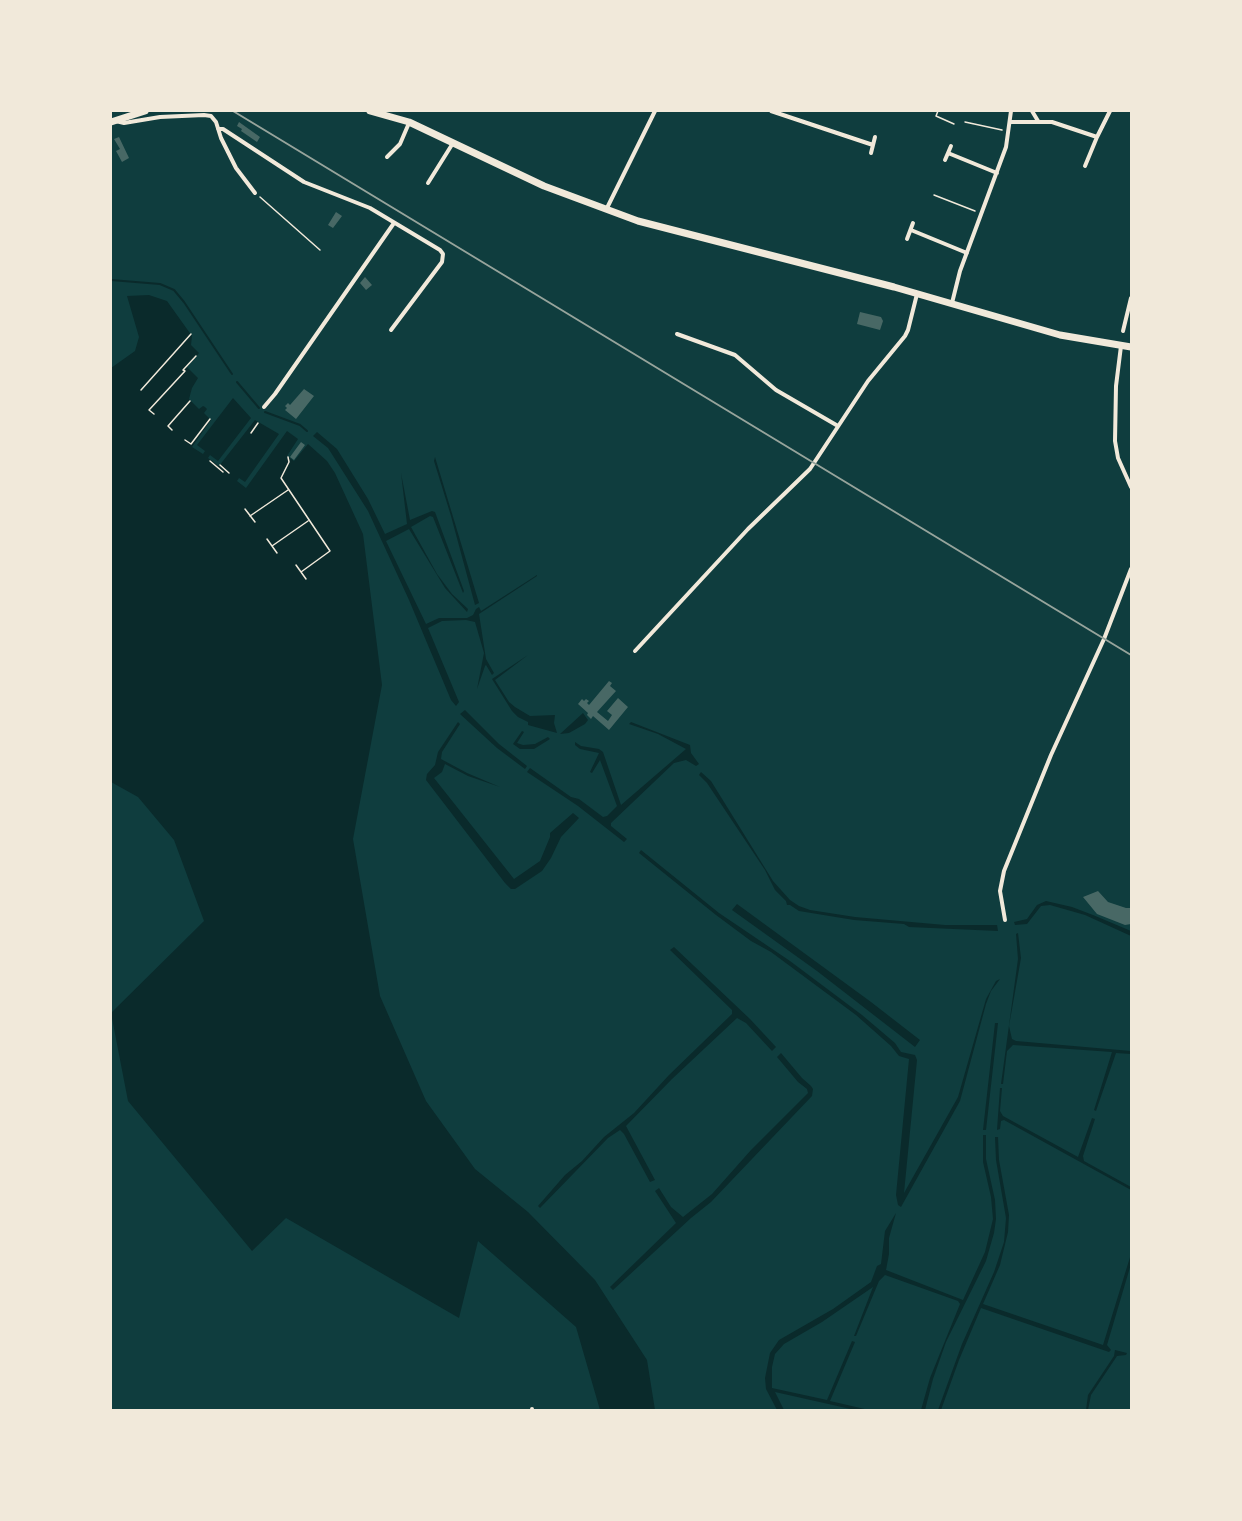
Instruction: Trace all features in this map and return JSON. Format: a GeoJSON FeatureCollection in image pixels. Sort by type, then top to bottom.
{"type":"FeatureCollection","features":[{"type":"Feature","properties":{"kind":"highway"},"geometry":{"type":"LineString","coordinates":[[112,121],[145,111]]}},
{"type":"Feature","properties":{"kind":"highway"},"geometry":{"type":"LineString","coordinates":[[370,111],[409,122],[514,172],[605,210],[680,233],[952,303],[1060,334],[1131,347]]}},
{"type":"Feature","properties":{"kind":"street"},"geometry":{"type":"LineString","coordinates":[[605,210],[655,111]]}},
{"type":"Feature","properties":{"kind":"street"},"geometry":{"type":"LineString","coordinates":[[771,111],[873,145]]}},
{"type":"Feature","properties":{"kind":"street"},"geometry":{"type":"LineString","coordinates":[[952,303],[960,272],[1006,147],[1011,111]]}},
{"type":"Feature","properties":{"kind":"street"},"geometry":{"type":"LineString","coordinates":[[1032,111],[1038,122]]}},
{"type":"Feature","properties":{"kind":"street"},"geometry":{"type":"LineString","coordinates":[[1085,166],[1096,137],[1110,111]]}},
{"type":"Feature","properties":{"kind":"street"},"geometry":{"type":"LineString","coordinates":[[112,121],[124,123],[151,118],[211,116],[216,122],[236,168],[255,193]]}},
{"type":"Feature","properties":{"kind":"street"},"geometry":{"type":"LineString","coordinates":[[387,157],[400,144],[409,122]]}},
{"type":"Feature","properties":{"kind":"street"},"geometry":{"type":"LineString","coordinates":[[1011,122],[1038,122],[1068,126],[1096,137]]}},
{"type":"Feature","properties":{"kind":"street"},"geometry":{"type":"LineString","coordinates":[[218,129],[223,129],[304,182],[370,208],[440,250],[444,258],[442,262],[391,330]]}},
{"type":"Feature","properties":{"kind":"street"},"geometry":{"type":"LineString","coordinates":[[871,153],[875,137]]}},
{"type":"Feature","properties":{"kind":"street"},"geometry":{"type":"LineString","coordinates":[[428,183],[454,142]]}},
{"type":"Feature","properties":{"kind":"street"},"geometry":{"type":"LineString","coordinates":[[945,160],[951,146]]}},
{"type":"Feature","properties":{"kind":"street"},"geometry":{"type":"LineString","coordinates":[[948,153],[997,173]]}},
{"type":"Feature","properties":{"kind":"street"},"geometry":{"type":"LineString","coordinates":[[264,407],[394,223]]}},
{"type":"Feature","properties":{"kind":"street"},"geometry":{"type":"LineString","coordinates":[[907,238],[913,224]]}},
{"type":"Feature","properties":{"kind":"street"},"geometry":{"type":"LineString","coordinates":[[911,230],[967,253]]}},
{"type":"Feature","properties":{"kind":"street"},"geometry":{"type":"LineString","coordinates":[[636,651],[748,529],[810,469],[884,359],[905,336],[917,294]]}},
{"type":"Feature","properties":{"kind":"street"},"geometry":{"type":"LineString","coordinates":[[1123,331],[1129,317],[1131,298]]}},
{"type":"Feature","properties":{"kind":"street"},"geometry":{"type":"LineString","coordinates":[[677,334],[735,355],[776,390],[838,426]]}},
{"type":"Feature","properties":{"kind":"street"},"geometry":{"type":"LineString","coordinates":[[1121,345],[1116,386],[1115,441],[1118,458],[1131,487]]}},
{"type":"Feature","properties":{"kind":"street"},"geometry":{"type":"LineString","coordinates":[[1005,920],[1000,891],[1004,871],[1050,755],[1104,639],[1131,569]]}},
{"type":"Feature","properties":{"kind":"path"},"geometry":{"type":"LineString","coordinates":[[938,111],[936,116],[954,124]]}},
{"type":"Feature","properties":{"kind":"path"},"geometry":{"type":"LineString","coordinates":[[964,122],[1002,130]]}},
{"type":"Feature","properties":{"kind":"path"},"geometry":{"type":"LineString","coordinates":[[255,193],[320,250]]}},
{"type":"Feature","properties":{"kind":"path"},"geometry":{"type":"LineString","coordinates":[[934,195],[975,211]]}},
{"type":"Feature","properties":{"kind":"path"},"geometry":{"type":"LineString","coordinates":[[141,390],[191,334]]}},
{"type":"Feature","properties":{"kind":"path"},"geometry":{"type":"LineString","coordinates":[[154,414],[150,410],[196,356]]}},
{"type":"Feature","properties":{"kind":"path"},"geometry":{"type":"LineString","coordinates":[[172,430],[168,426],[190,401]]}},
{"type":"Feature","properties":{"kind":"path"},"geometry":{"type":"LineString","coordinates":[[185,440],[191,444],[210,419]]}},
{"type":"Feature","properties":{"kind":"path"},"geometry":{"type":"LineString","coordinates":[[251,433],[258,423]]}},
{"type":"Feature","properties":{"kind":"path"},"geometry":{"type":"LineString","coordinates":[[288,457],[289,462],[280,478],[330,551],[301,572]]}},
{"type":"Feature","properties":{"kind":"path"},"geometry":{"type":"LineString","coordinates":[[210,461],[229,473]]}},
{"type":"Feature","properties":{"kind":"path"},"geometry":{"type":"LineString","coordinates":[[218,466],[223,472]]}},
{"type":"Feature","properties":{"kind":"path"},"geometry":{"type":"LineString","coordinates":[[250,516],[288,489]]}},
{"type":"Feature","properties":{"kind":"path"},"geometry":{"type":"LineString","coordinates":[[245,509],[255,522]]}},
{"type":"Feature","properties":{"kind":"path"},"geometry":{"type":"LineString","coordinates":[[272,546],[309,520]]}},
{"type":"Feature","properties":{"kind":"path"},"geometry":{"type":"LineString","coordinates":[[267,539],[277,553]]}},
{"type":"Feature","properties":{"kind":"path"},"geometry":{"type":"LineString","coordinates":[[296,565],[306,579]]}},
{"type":"Feature","properties":{"kind":"water"},"geometry":{"type":"Polygon","coordinates":[[[149,295],[167,301],[192,336],[191,345],[199,353],[187,367],[198,378],[189,399],[199,409],[205,407],[207,409],[204,413],[211,420],[192,447],[203,454],[205,451],[197,445],[233,398],[251,418],[218,461],[210,455],[208,458],[219,466],[255,420],[279,434],[245,482],[239,478],[237,481],[246,488],[287,431],[298,439],[287,456],[294,461],[308,444],[327,461],[335,473],[363,534],[382,685],[353,839],[380,996],[426,1101],[475,1169],[528,1212],[595,1280],[647,1360],[655,1410],[600,1410],[576,1327],[478,1241],[459,1318],[286,1218],[252,1251],[128,1101],[111,1013],[204,921],[174,840],[138,797],[111,782],[111,368],[135,351],[139,337],[127,296],[149,295]]]}},
{"type":"Feature","properties":{"kind":"water"},"geometry":{"type":"Polygon","coordinates":[[[317,432],[337,449],[368,499],[385,534],[407,524],[401,473],[410,520],[432,511],[435,512],[463,593],[433,517],[430,516],[411,527],[437,574],[452,594],[468,609],[467,612],[445,588],[409,529],[386,541],[426,624],[439,618],[467,618],[473,615],[479,607],[481,611],[537,575],[479,614],[486,659],[494,673],[492,675],[486,665],[477,689],[484,653],[475,622],[442,621],[428,628],[459,702],[456,706],[451,700],[368,511],[328,448],[313,436],[317,432]]]}},
{"type":"Feature","properties":{"kind":"water"},"geometry":{"type":"Polygon","coordinates":[[[435,457],[479,603],[475,605],[434,461],[435,457]]]}},
{"type":"Feature","properties":{"kind":"water"},"geometry":{"type":"Polygon","coordinates":[[[528,655],[495,680],[509,702],[530,716],[555,715],[554,723],[557,733],[528,725],[528,722],[518,717],[492,679],[528,655]]]}},
{"type":"Feature","properties":{"kind":"water"},"geometry":{"type":"Polygon","coordinates":[[[465,710],[499,744],[527,766],[525,769],[497,748],[460,714],[465,710]]]}},
{"type":"Feature","properties":{"kind":"water"},"geometry":{"type":"Polygon","coordinates":[[[583,713],[588,720],[585,724],[569,733],[560,734],[583,713]]]}},
{"type":"Feature","properties":{"kind":"water"},"geometry":{"type":"Polygon","coordinates":[[[458,722],[460,724],[442,752],[441,759],[500,787],[468,776],[445,764],[442,772],[434,778],[514,879],[540,861],[550,833],[573,813],[579,818],[561,837],[542,871],[515,889],[511,889],[505,883],[426,780],[427,774],[435,765],[438,752],[458,722]]]}},
{"type":"Feature","properties":{"kind":"water"},"geometry":{"type":"Polygon","coordinates":[[[631,722],[690,745],[691,753],[699,764],[696,766],[686,760],[674,763],[611,823],[611,826],[627,839],[624,842],[578,806],[527,772],[530,768],[603,817],[607,816],[617,806],[600,760],[592,773],[590,772],[599,753],[580,749],[575,742],[603,752],[621,805],[686,749],[658,734],[629,724],[631,722]]]}},
{"type":"Feature","properties":{"kind":"water"},"geometry":{"type":"Polygon","coordinates":[[[522,731],[524,732],[517,743],[523,745],[535,744],[548,737],[550,739],[534,749],[520,749],[513,744],[522,731]]]}},
{"type":"Feature","properties":{"kind":"water"},"geometry":{"type":"Polygon","coordinates":[[[701,772],[711,781],[773,881],[790,900],[799,906],[810,910],[855,917],[945,925],[997,925],[998,931],[909,927],[904,924],[854,920],[799,911],[787,905],[775,890],[765,870],[707,783],[699,775],[701,772]]]}},
{"type":"Feature","properties":{"kind":"water"},"geometry":{"type":"Polygon","coordinates":[[[641,850],[719,913],[790,961],[862,1015],[895,1043],[901,1052],[915,1055],[917,1060],[904,1193],[958,1097],[986,999],[996,981],[1000,979],[991,991],[986,1004],[960,1101],[901,1207],[898,1205],[896,1195],[909,1059],[899,1056],[856,1015],[771,952],[751,941],[716,915],[639,853],[641,850]]]}},
{"type":"Feature","properties":{"kind":"water"},"geometry":{"type":"Polygon","coordinates":[[[1046,901],[1093,915],[1131,931],[1131,936],[1085,915],[1050,905],[1041,906],[1027,924],[1015,925],[1014,922],[1027,919],[1037,905],[1046,901]]]}},
{"type":"Feature","properties":{"kind":"water"},"geometry":{"type":"Polygon","coordinates":[[[737,904],[920,1040],[915,1047],[817,971],[732,910],[737,904]]]}},
{"type":"Feature","properties":{"kind":"water"},"geometry":{"type":"Polygon","coordinates":[[[1018,933],[1021,958],[1009,1026],[1012,1039],[1131,1051],[1131,1054],[1116,1053],[1096,1111],[1094,1110],[1112,1052],[1013,1045],[1007,1051],[1003,1084],[1001,1084],[1018,959],[1016,934],[1018,933]]]}},
{"type":"Feature","properties":{"kind":"water"},"geometry":{"type":"Polygon","coordinates":[[[674,947],[776,1047],[772,1051],[746,1023],[737,1018],[626,1126],[655,1180],[650,1182],[620,1130],[608,1138],[540,1208],[538,1206],[565,1175],[582,1161],[604,1137],[634,1113],[669,1075],[732,1014],[732,1010],[670,950],[674,947]]]}},
{"type":"Feature","properties":{"kind":"water"},"geometry":{"type":"Polygon","coordinates":[[[995,1023],[998,1023],[986,1130],[983,1130],[995,1023]]]}},
{"type":"Feature","properties":{"kind":"water"},"geometry":{"type":"Polygon","coordinates":[[[781,1053],[811,1086],[812,1096],[711,1202],[613,1290],[610,1287],[676,1223],[655,1191],[659,1188],[671,1207],[683,1217],[712,1194],[751,1150],[808,1093],[807,1089],[777,1057],[781,1053]]]}},
{"type":"Feature","properties":{"kind":"water"},"geometry":{"type":"Polygon","coordinates":[[[1000,1088],[1002,1088],[1000,1111],[1003,1116],[1078,1157],[1092,1118],[1095,1119],[1083,1156],[1084,1161],[1131,1187],[1131,1190],[1004,1120],[1001,1121],[1000,1129],[997,1130],[1000,1088]]]}},
{"type":"Feature","properties":{"kind":"water"},"geometry":{"type":"Polygon","coordinates":[[[983,1135],[986,1135],[986,1159],[995,1200],[994,1233],[986,1261],[946,1342],[925,1410],[921,1410],[930,1378],[960,1304],[958,1301],[885,1275],[879,1281],[856,1336],[854,1336],[873,1287],[822,1322],[784,1344],[775,1354],[772,1367],[772,1388],[827,1400],[852,1341],[855,1342],[830,1401],[869,1410],[855,1410],[775,1392],[784,1410],[777,1410],[766,1389],[765,1378],[770,1353],[779,1340],[833,1309],[871,1282],[877,1266],[881,1264],[885,1231],[896,1213],[889,1238],[886,1270],[963,1300],[985,1252],[993,1219],[991,1197],[983,1162],[983,1135]]]}},
{"type":"Feature","properties":{"kind":"water"},"geometry":{"type":"Polygon","coordinates":[[[995,1137],[998,1137],[999,1160],[1009,1215],[1008,1232],[1000,1265],[983,1304],[1103,1345],[1131,1254],[1131,1264],[1107,1345],[1111,1350],[1109,1352],[981,1308],[941,1410],[938,1410],[1004,1242],[1006,1218],[996,1160],[995,1137]]]}},
{"type":"Feature","properties":{"kind":"water"},"geometry":{"type":"Polygon","coordinates":[[[1115,1350],[1127,1353],[1117,1356],[1091,1395],[1088,1410],[1086,1410],[1088,1395],[1114,1356],[1115,1350]]]}},
{"type":"Feature","properties":{"kind":"building"},"geometry":{"type":"Polygon","coordinates":[[[239,122],[260,137],[257,142],[241,131],[242,129],[237,126],[239,122]]]}},
{"type":"Feature","properties":{"kind":"building"},"geometry":{"type":"Polygon","coordinates":[[[119,137],[129,158],[122,162],[116,151],[120,149],[114,139],[119,137]]]}},
{"type":"Feature","properties":{"kind":"building"},"geometry":{"type":"Polygon","coordinates":[[[336,212],[342,216],[333,228],[328,225],[336,212]]]}},
{"type":"Feature","properties":{"kind":"building"},"geometry":{"type":"Polygon","coordinates":[[[365,277],[372,285],[366,290],[360,283],[365,277]]]}},
{"type":"Feature","properties":{"kind":"building"},"geometry":{"type":"Polygon","coordinates":[[[860,312],[881,317],[883,321],[880,330],[857,324],[860,312]]]}},
{"type":"Feature","properties":{"kind":"building"},"geometry":{"type":"Polygon","coordinates":[[[304,389],[314,396],[296,419],[285,410],[287,408],[285,406],[288,403],[290,405],[304,389]]]}},
{"type":"Feature","properties":{"kind":"building"},"geometry":{"type":"Polygon","coordinates":[[[301,442],[305,445],[294,460],[290,457],[301,442]]]}},
{"type":"Feature","properties":{"kind":"building"},"geometry":{"type":"Polygon","coordinates":[[[609,681],[612,683],[610,686],[616,691],[597,712],[608,721],[612,715],[607,711],[618,698],[628,707],[609,730],[593,716],[591,719],[578,704],[582,699],[584,701],[586,699],[589,705],[609,681]]]}},
{"type":"Feature","properties":{"kind":"building"},"geometry":{"type":"Polygon","coordinates":[[[1098,891],[1108,902],[1131,908],[1131,924],[1125,925],[1097,914],[1083,897],[1098,891]]]}},
{"type":"Feature","properties":{"kind":"waterway"},"geometry":{"type":"LineString","coordinates":[[111,280],[160,284],[174,290],[232,374]]}},
{"type":"Feature","properties":{"kind":"waterway"},"geometry":{"type":"LineString","coordinates":[[237,382],[259,408]]}},
{"type":"Feature","properties":{"kind":"waterway"},"geometry":{"type":"LineString","coordinates":[[265,412],[300,425],[307,431]]}},
{"type":"Feature","properties":{"kind":"railway"},"geometry":{"type":"LineString","coordinates":[[233,111],[1131,655]]}}]}
